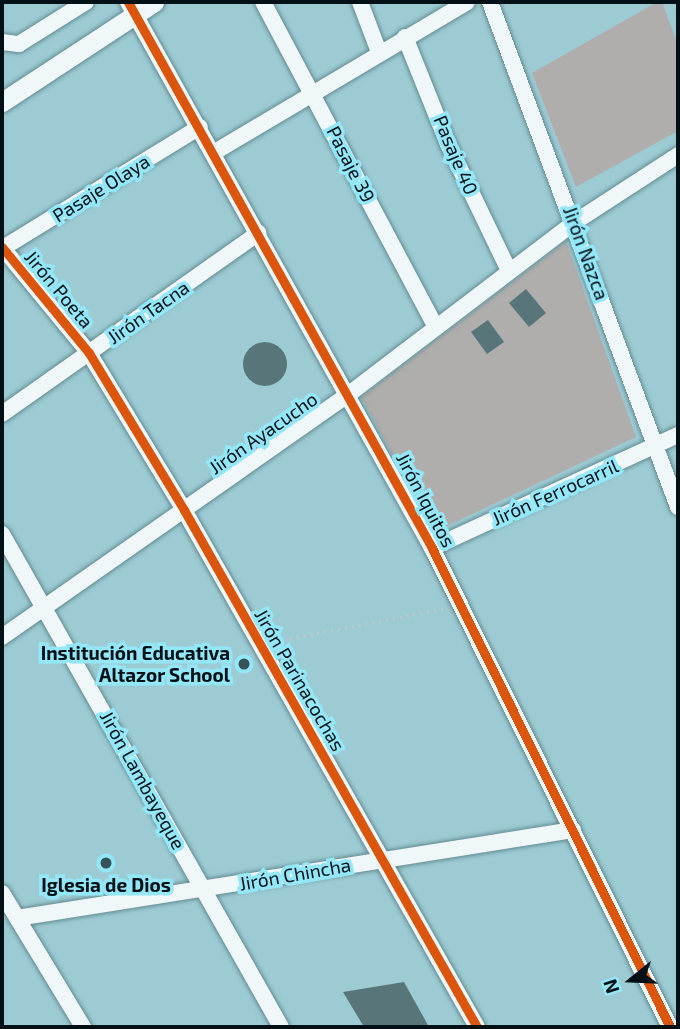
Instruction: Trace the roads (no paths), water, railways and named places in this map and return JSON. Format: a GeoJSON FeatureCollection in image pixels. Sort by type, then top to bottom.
{"type":"FeatureCollection","features":[{"type":"Feature","properties":{"kind":"street"},"geometry":{"type":"LineString","coordinates":[[4,43],[19,44],[86,2]]}},
{"type":"Feature","properties":{"kind":"street"},"geometry":{"type":"LineString","coordinates":[[2,102],[132,7],[154,2]]}},
{"type":"Feature","properties":{"kind":"street","name":"Pasaje 39"},"geometry":{"type":"LineString","coordinates":[[263,2],[313,90],[436,327]]}},
{"type":"Feature","properties":{"kind":"street"},"geometry":{"type":"LineString","coordinates":[[360,2],[379,52]]}},
{"type":"Feature","properties":{"kind":"street"},"geometry":{"type":"LineString","coordinates":[[213,153],[313,90],[467,2]]}},
{"type":"Feature","properties":{"kind":"street","name":"Jirón Nazca"},"geometry":{"type":"LineString","coordinates":[[490,2],[575,222],[678,507]]}},
{"type":"Feature","properties":{"kind":"street","name":"Jirón Iquitos"},"geometry":{"type":"LineString","coordinates":[[132,7],[432,548],[670,1027]]}},
{"type":"Feature","properties":{"kind":"street","name":"Pasaje 40"},"geometry":{"type":"LineString","coordinates":[[405,37],[448,144],[509,271]]}},
{"type":"Feature","properties":{"kind":"street","name":"Pasaje Olaya"},"geometry":{"type":"LineString","coordinates":[[2,248],[200,127]]}},
{"type":"Feature","properties":{"kind":"street","name":"Jirón Ayacucho"},"geometry":{"type":"LineString","coordinates":[[2,637],[349,394],[575,222],[678,155]]}},
{"type":"Feature","properties":{"kind":"street","name":"Jirón Tacna"},"geometry":{"type":"LineString","coordinates":[[2,414],[259,233]]}},
{"type":"Feature","properties":{"kind":"street","name":"Jirón Poeta"},"geometry":{"type":"LineString","coordinates":[[2,248],[89,353]]}},
{"type":"Feature","properties":{"kind":"street","name":"Jirón Parinacochas"},"geometry":{"type":"LineString","coordinates":[[89,353],[184,510],[477,1027]]}},
{"type":"Feature","properties":{"kind":"street","name":"Jirón Ferrocarril"},"geometry":{"type":"LineString","coordinates":[[432,548],[678,435]]}},
{"type":"Feature","properties":{"kind":"street","name":"Jirón Lambayeque"},"geometry":{"type":"LineString","coordinates":[[2,534],[46,606],[281,1027]]}},
{"type":"Feature","properties":{"kind":"street","name":"Jirón Chincha"},"geometry":{"type":"LineString","coordinates":[[17,918],[573,830]]}},
{"type":"Feature","properties":{"kind":"street"},"geometry":{"type":"LineString","coordinates":[[2,893],[83,1027]]}},
{"type":"Feature","properties":{"kind":"place","name":"Institución Educativa Altazor School"},"geometry":{"type":"Point","coordinates":[244,664]}},
{"type":"Feature","properties":{"kind":"place","name":"Iglesia de Dios"},"geometry":{"type":"Point","coordinates":[106,863]}}]}
